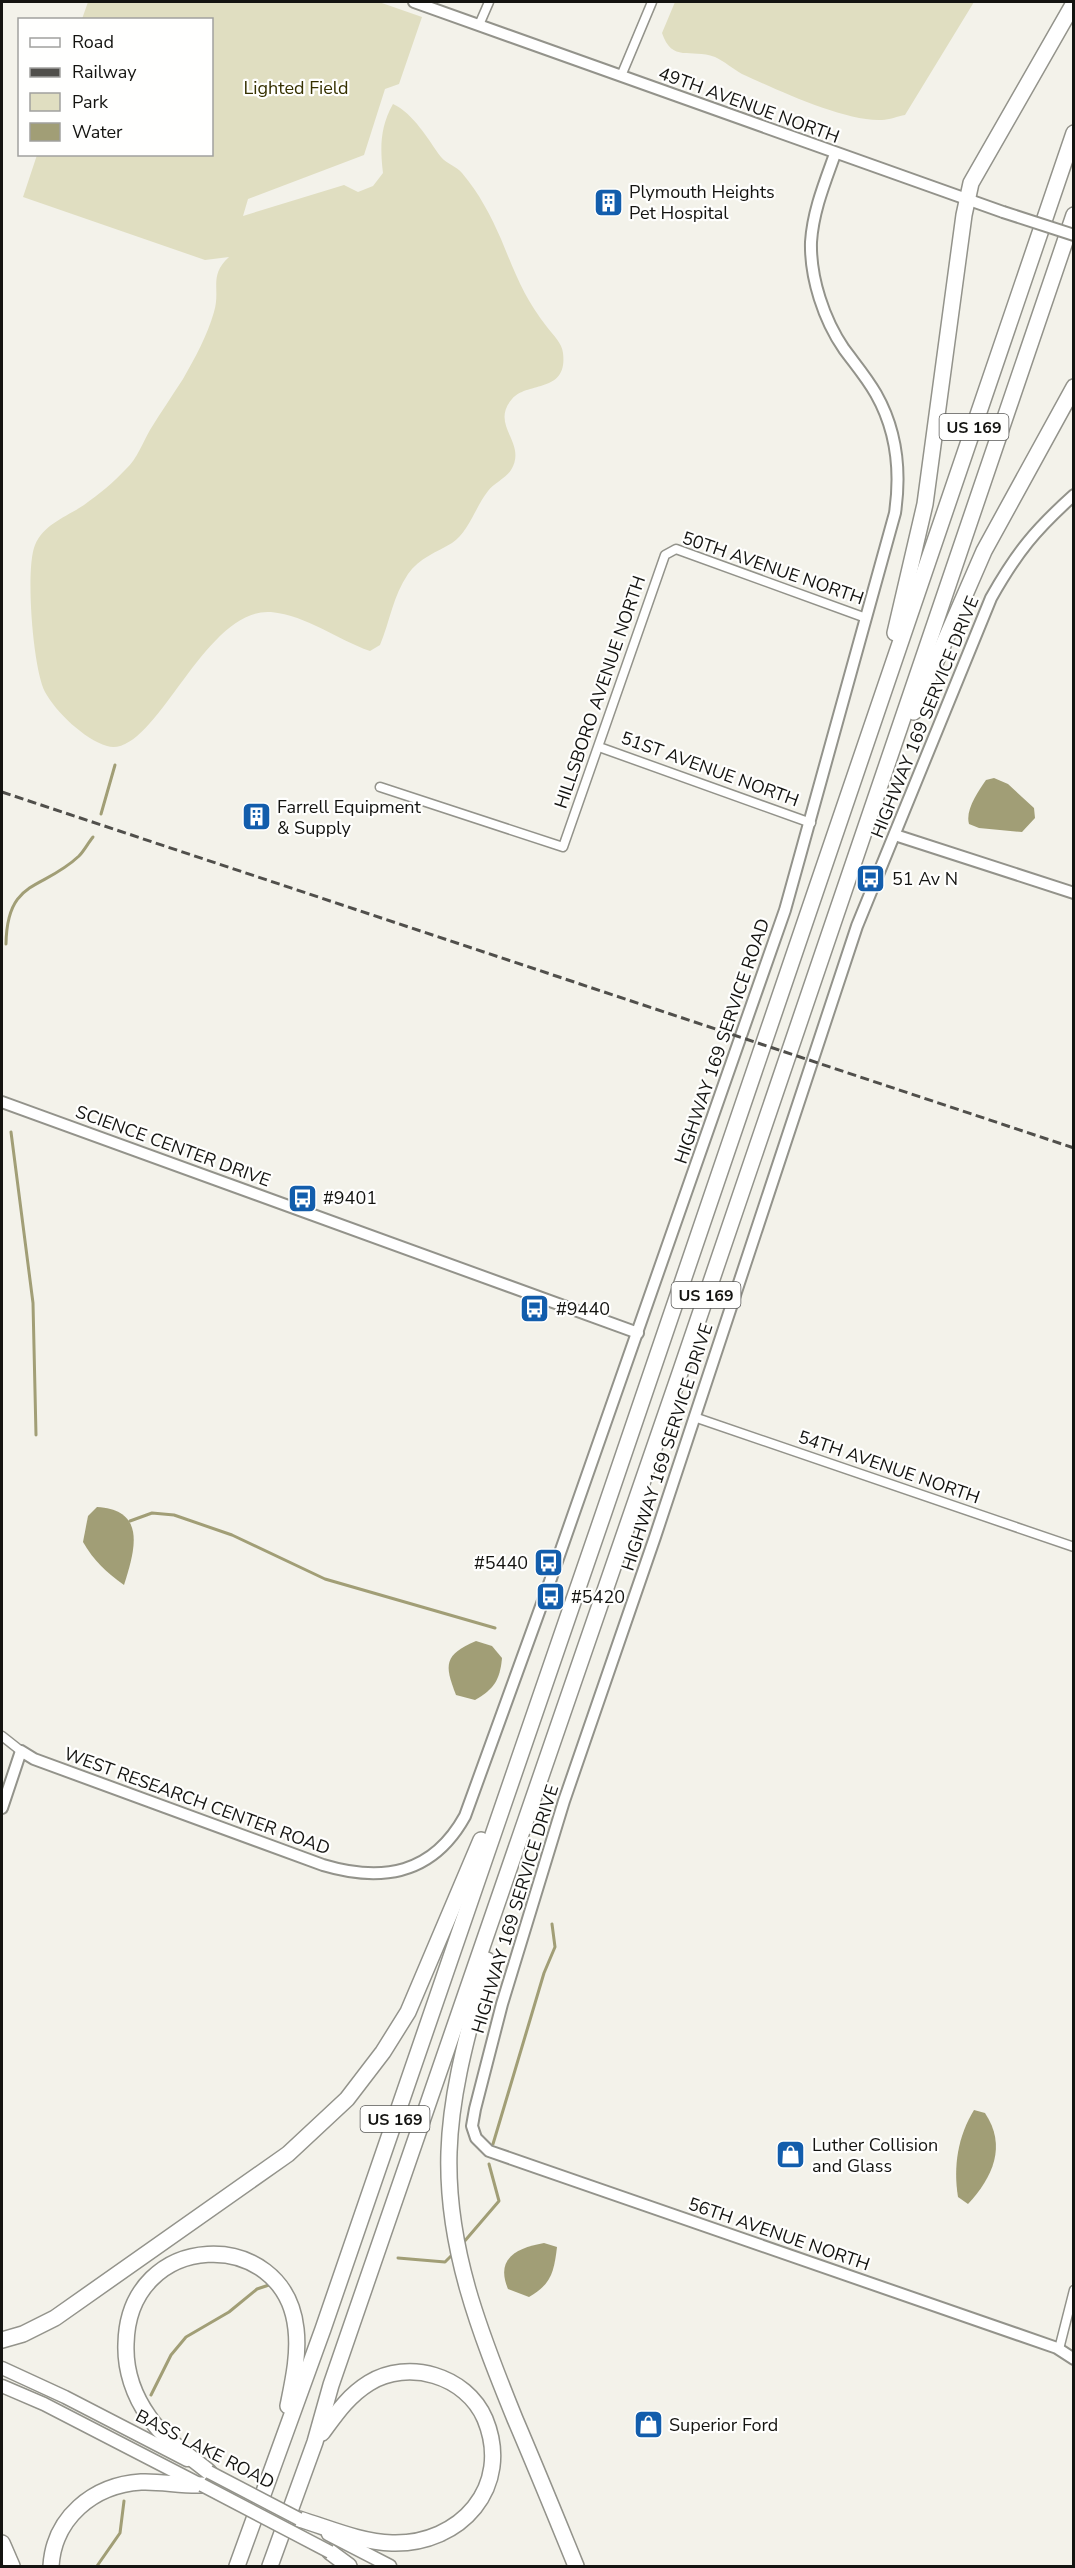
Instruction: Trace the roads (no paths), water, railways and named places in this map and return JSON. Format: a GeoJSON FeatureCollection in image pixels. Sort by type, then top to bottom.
{"type":"FeatureCollection","features":[{"type":"Feature","properties":{"kind":"highway"},"geometry":{"type":"LineString","coordinates":[[874,720],[925,504],[971,183],[1074,3]]}},
{"type":"Feature","properties":{"kind":"highway","name":"US 169"},"geometry":{"type":"LineString","coordinates":[[237,2566],[277,2460],[512,1779],[1074,133]]}},
{"type":"Feature","properties":{"kind":"highway","name":"US 169"},"geometry":{"type":"LineString","coordinates":[[270,2566],[315,2442],[331,2385],[1074,215]]}},
{"type":"Feature","properties":{"kind":"highway"},"geometry":{"type":"LineString","coordinates":[[888,762],[910,723],[984,550],[1074,387]]}},
{"type":"Feature","properties":{"kind":"highway"},"geometry":{"type":"LineString","coordinates":[[2,2340],[37,2329],[74,2305],[288,2154],[347,2099],[379,2059],[408,2012],[484,1834],[512,1779]]}},
{"type":"Feature","properties":{"kind":"highway"},"geometry":{"type":"LineString","coordinates":[[523,1827],[457,2082],[449,2151],[449,2190],[456,2244],[473,2313],[576,2566]]}},
{"type":"Feature","properties":{"kind":"highway"},"geometry":{"type":"LineString","coordinates":[[205,2478],[149,2417],[133,2388],[125,2351],[128,2319],[140,2291],[168,2266],[192,2255],[230,2255],[253,2265],[274,2281],[290,2305],[296,2329],[297,2352],[277,2460]]}},
{"type":"Feature","properties":{"kind":"highway"},"geometry":{"type":"LineString","coordinates":[[299,2519],[335,2540],[391,2543],[419,2541],[448,2532],[476,2507],[491,2471],[490,2436],[480,2410],[463,2391],[441,2377],[412,2372],[385,2375],[363,2387],[341,2406],[315,2442]]}},
{"type":"Feature","properties":{"kind":"highway"},"geometry":{"type":"LineString","coordinates":[[51,2566],[54,2546],[64,2524],[79,2506],[100,2492],[142,2482],[205,2478]]}},
{"type":"Feature","properties":{"kind":"highway"},"geometry":{"type":"LineString","coordinates":[[335,2540],[348,2566]]}},
{"type":"Feature","properties":{"kind":"highway"},"geometry":{"type":"LineString","coordinates":[[2,2543],[12,2566]]}},
{"type":"Feature","properties":{"kind":"main road","name":"BASS LAKE ROAD"},"geometry":{"type":"LineString","coordinates":[[2,2368],[65,2397],[205,2478],[299,2519]]}},
{"type":"Feature","properties":{"kind":"main road","name":"BASS LAKE ROAD"},"geometry":{"type":"LineString","coordinates":[[2,2386],[205,2478],[390,2566]]}},
{"type":"Feature","properties":{"kind":"main road","name":"BASS LAKE ROAD"},"geometry":{"type":"LineString","coordinates":[[335,2540],[358,2566]]}},
{"type":"Feature","properties":{"kind":"street","name":"49TH AVENUE NORTH"},"geometry":{"type":"LineString","coordinates":[[414,2],[835,154],[1074,236]]}},
{"type":"Feature","properties":{"kind":"street"},"geometry":{"type":"LineString","coordinates":[[479,25],[489,2]]}},
{"type":"Feature","properties":{"kind":"street"},"geometry":{"type":"LineString","coordinates":[[621,76],[652,2]]}},
{"type":"Feature","properties":{"kind":"street","name":"HIGHWAY 169 SERVICE ROAD"},"geometry":{"type":"LineString","coordinates":[[365,1875],[390,1874],[424,1860],[445,1844],[465,1816],[638,1333],[783,916],[895,513],[899,467],[893,438],[881,402],[835,334],[818,288],[812,255],[817,207],[835,154]]}},
{"type":"Feature","properties":{"kind":"street","name":"HIGHWAY 169 SERVICE DRIVE"},"geometry":{"type":"LineString","coordinates":[[476,2138],[472,2126],[483,2070],[540,1879],[816,1044],[857,927],[991,598],[1011,563],[1036,529],[1074,495]]}},
{"type":"Feature","properties":{"kind":"street","name":"50TH AVENUE NORTH"},"geometry":{"type":"LineString","coordinates":[[669,550],[676,549],[866,618]]}},
{"type":"Feature","properties":{"kind":"street","name":"HILLSBORO AVENUE NORTH"},"geometry":{"type":"LineString","coordinates":[[380,787],[564,847],[665,555],[669,550]]}},
{"type":"Feature","properties":{"kind":"street","name":"51ST AVENUE NORTH"},"geometry":{"type":"LineString","coordinates":[[599,747],[810,823]]}},
{"type":"Feature","properties":{"kind":"street"},"geometry":{"type":"LineString","coordinates":[[895,835],[1074,893]]}},
{"type":"Feature","properties":{"kind":"street","name":"SCIENCE CENTER DRIVE"},"geometry":{"type":"LineString","coordinates":[[2,1102],[638,1333]]}},
{"type":"Feature","properties":{"kind":"street","name":"54TH AVENUE NORTH"},"geometry":{"type":"LineString","coordinates":[[694,1417],[1074,1547]]}},
{"type":"Feature","properties":{"kind":"street"},"geometry":{"type":"LineString","coordinates":[[2,1736],[21,1751],[2,1808]]}},
{"type":"Feature","properties":{"kind":"street","name":"WEST RESEARCH CENTER ROAD"},"geometry":{"type":"LineString","coordinates":[[21,1751],[34,1759],[323,1865],[365,1875]]}},
{"type":"Feature","properties":{"kind":"street","name":"56TH AVENUE NORTH"},"geometry":{"type":"LineString","coordinates":[[476,2138],[489,2151],[1059,2349],[1074,2359]]}},
{"type":"Feature","properties":{"kind":"street"},"geometry":{"type":"LineString","coordinates":[[1059,2349],[1074,2290]]}},
{"type":"Feature","properties":{"kind":"water"},"geometry":{"type":"Polygon","coordinates":[[[994,778],[1008,784],[1034,808],[1035,818],[1022,832],[979,828],[969,824],[969,813],[976,796],[986,780],[994,778]]]}},
{"type":"Feature","properties":{"kind":"water"},"geometry":{"type":"Polygon","coordinates":[[[97,1507],[113,1510],[124,1516],[130,1524],[133,1546],[124,1585],[101,1566],[83,1542],[88,1516],[97,1507]]]}},
{"type":"Feature","properties":{"kind":"water"},"geometry":{"type":"Polygon","coordinates":[[[476,1641],[492,1646],[502,1658],[500,1672],[495,1683],[475,1700],[456,1695],[449,1668],[452,1656],[476,1641]]]}},
{"type":"Feature","properties":{"kind":"water"},"geometry":{"type":"Polygon","coordinates":[[[974,2110],[985,2113],[992,2125],[996,2149],[990,2172],[968,2204],[958,2197],[956,2174],[958,2152],[964,2130],[974,2110]]]}},
{"type":"Feature","properties":{"kind":"water"},"geometry":{"type":"Polygon","coordinates":[[[544,2243],[557,2247],[553,2270],[547,2282],[529,2297],[508,2289],[504,2269],[511,2256],[525,2248],[544,2243]]]}},
{"type":"Feature","properties":{"kind":"waterway"},"geometry":{"type":"LineString","coordinates":[[101,814],[115,765]]}},
{"type":"Feature","properties":{"kind":"waterway"},"geometry":{"type":"LineString","coordinates":[[6,944],[8,923],[13,907],[20,896],[79,856],[93,837]]}},
{"type":"Feature","properties":{"kind":"waterway"},"geometry":{"type":"LineString","coordinates":[[11,1132],[33,1303],[36,1435]]}},
{"type":"Feature","properties":{"kind":"waterway"},"geometry":{"type":"LineString","coordinates":[[130,1521],[152,1513],[174,1515],[232,1535],[325,1579],[495,1628]]}},
{"type":"Feature","properties":{"kind":"waterway"},"geometry":{"type":"LineString","coordinates":[[493,2144],[544,1973],[555,1947],[552,1924]]}},
{"type":"Feature","properties":{"kind":"waterway"},"geometry":{"type":"LineString","coordinates":[[463,2243],[499,2201],[489,2164]]}},
{"type":"Feature","properties":{"kind":"waterway"},"geometry":{"type":"LineString","coordinates":[[398,2258],[445,2262],[451,2256]]}},
{"type":"Feature","properties":{"kind":"waterway"},"geometry":{"type":"LineString","coordinates":[[151,2395],[171,2355],[186,2337],[229,2312],[257,2289],[269,2285]]}},
{"type":"Feature","properties":{"kind":"waterway"},"geometry":{"type":"LineString","coordinates":[[97,2566],[120,2533],[124,2501]]}},
{"type":"Feature","properties":{"kind":"railway"},"geometry":{"type":"LineString","coordinates":[[2,792],[1074,1148]]}},
{"type":"Feature","properties":{"kind":"place","name":"Plymouth Heights Pet Hospital"},"geometry":{"type":"Point","coordinates":[608,202]}},
{"type":"Feature","properties":{"kind":"place","name":"Farrell Equipment & Supply"},"geometry":{"type":"Point","coordinates":[256,817]}},
{"type":"Feature","properties":{"kind":"place","name":"51 Av N"},"geometry":{"type":"Point","coordinates":[871,879]}},
{"type":"Feature","properties":{"kind":"place","name":"#9401"},"geometry":{"type":"Point","coordinates":[302,1198]}},
{"type":"Feature","properties":{"kind":"place","name":"#9440"},"geometry":{"type":"Point","coordinates":[535,1309]}},
{"type":"Feature","properties":{"kind":"place","name":"#5440"},"geometry":{"type":"Point","coordinates":[549,1563]}},
{"type":"Feature","properties":{"kind":"place","name":"#5420"},"geometry":{"type":"Point","coordinates":[550,1597]}},
{"type":"Feature","properties":{"kind":"place","name":"Luther Collision and Glass"},"geometry":{"type":"Point","coordinates":[791,2155]}},
{"type":"Feature","properties":{"kind":"place","name":"Superior Ford"},"geometry":{"type":"Point","coordinates":[648,2425]}},
{"type":"Feature","properties":{"kind":"park label","name":"Lighted Field"},"geometry":{"type":"Point","coordinates":[296,88]}}]}
